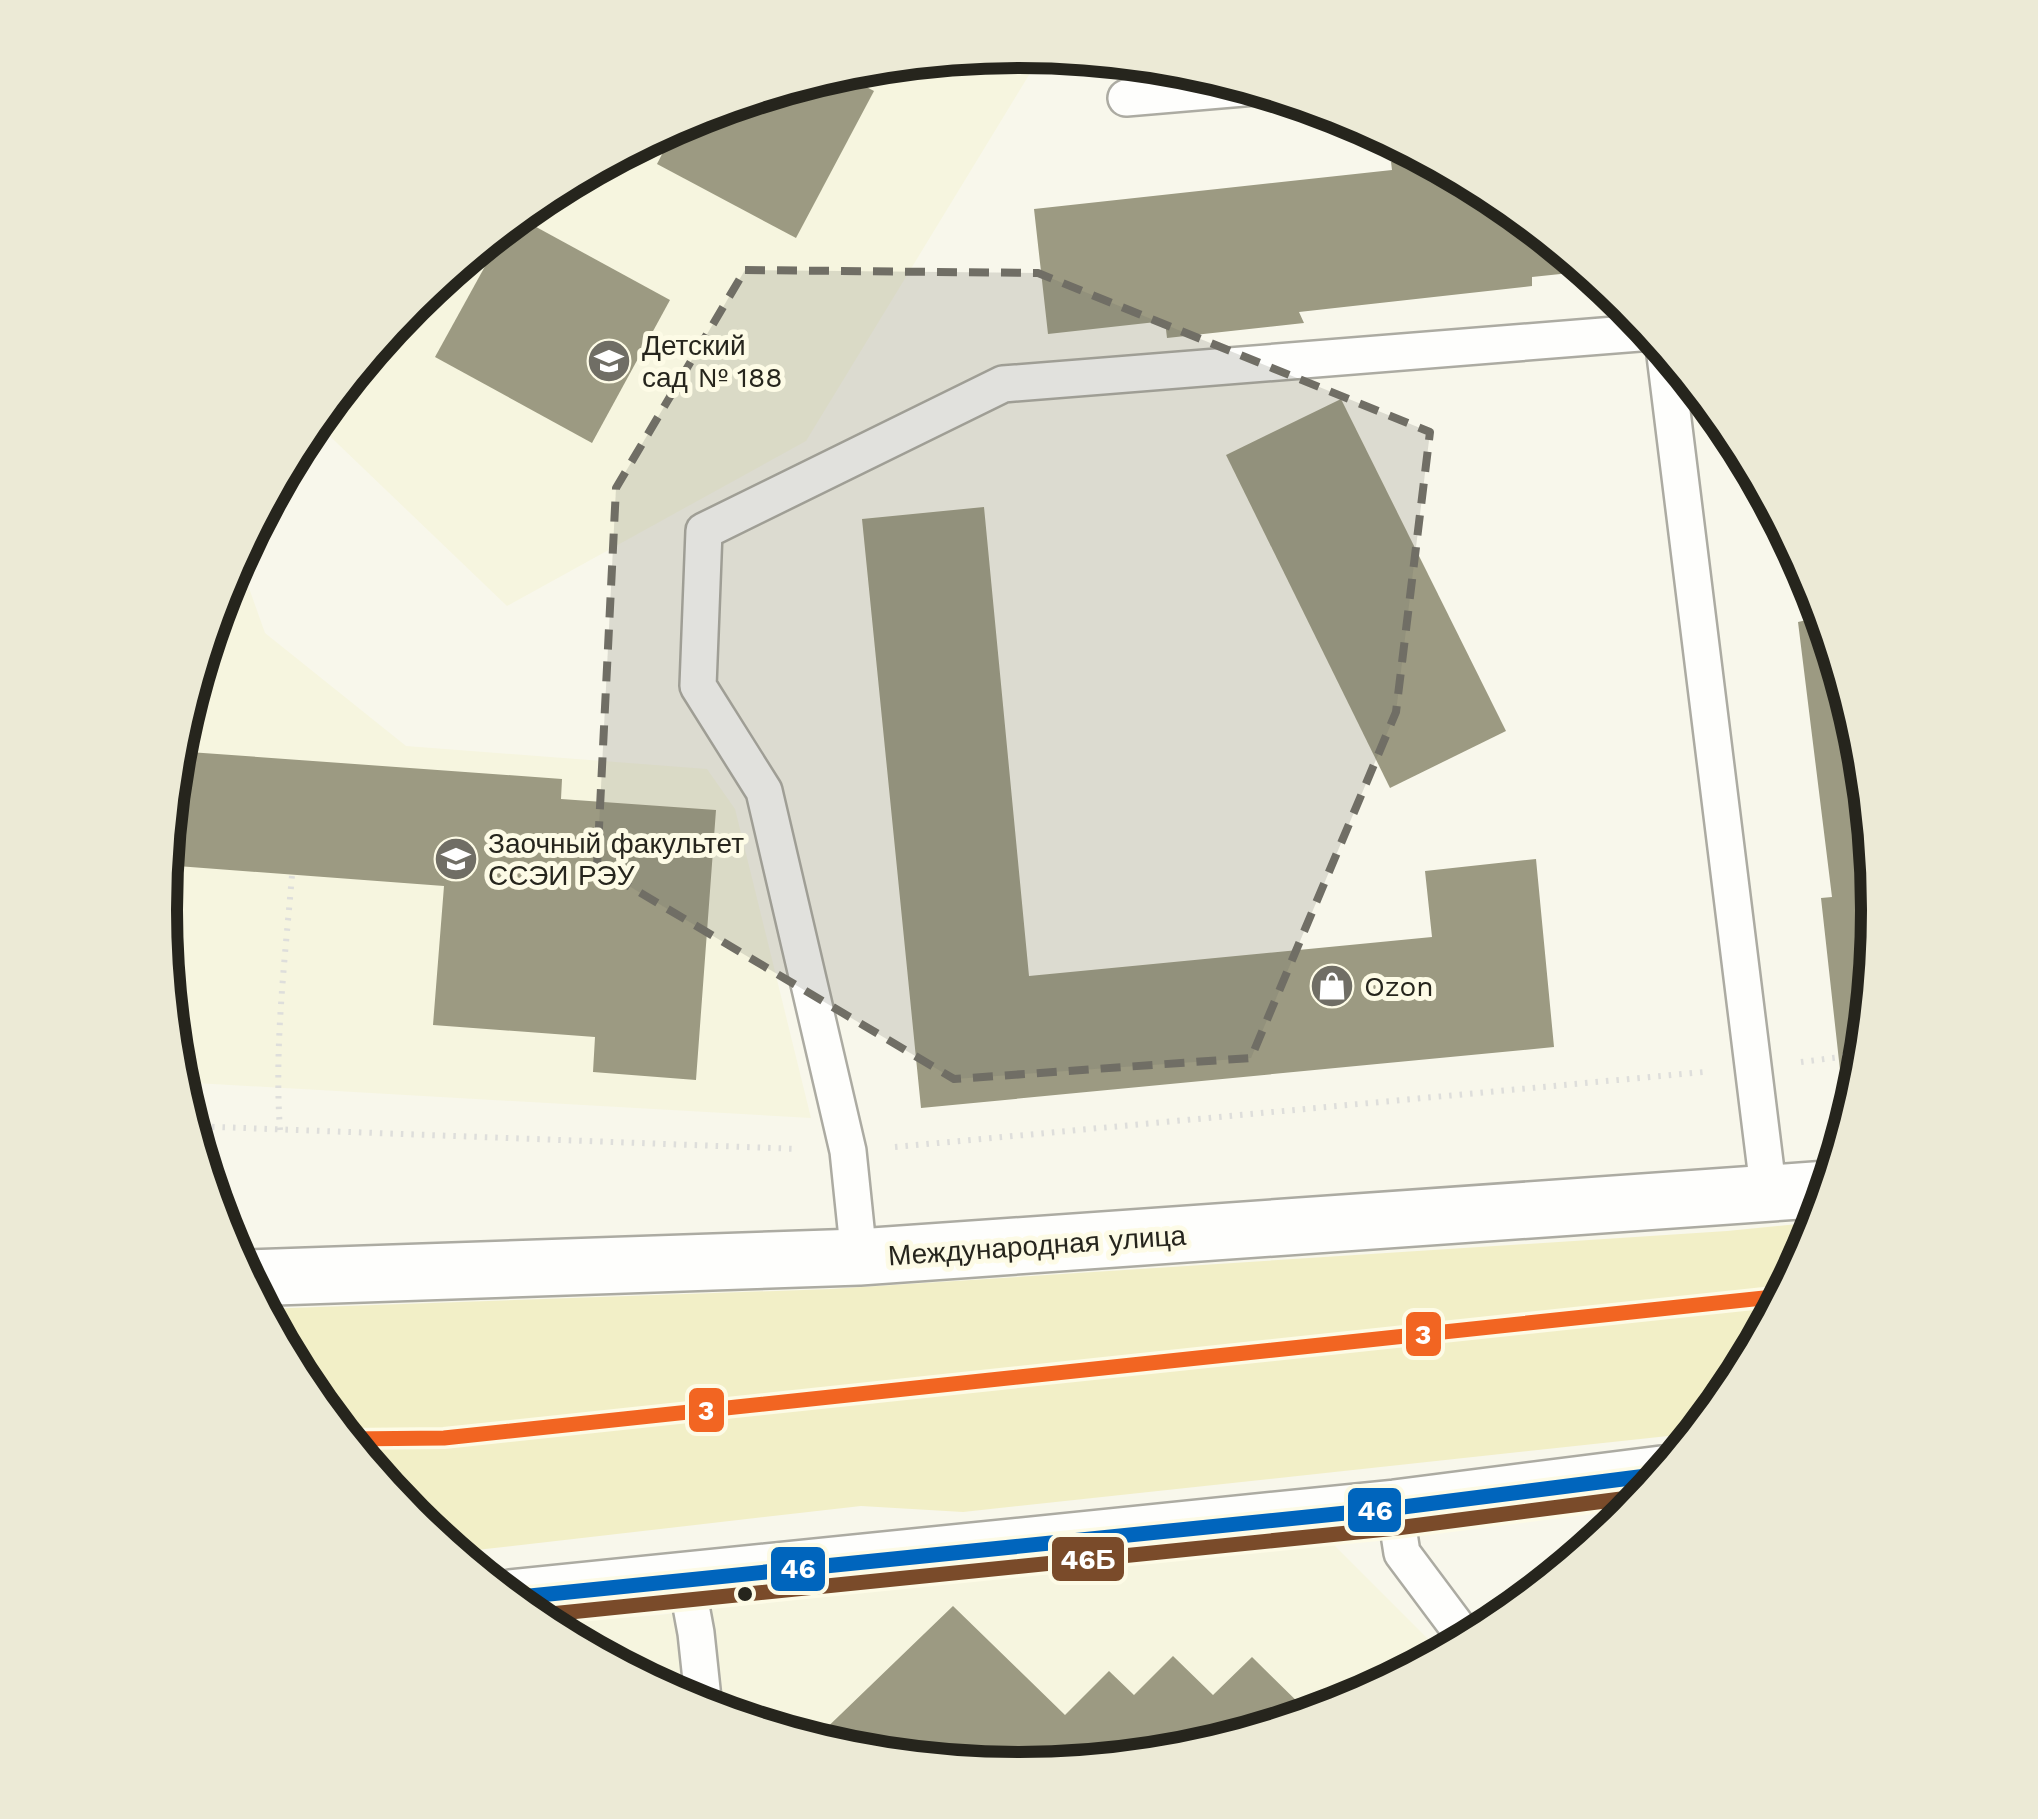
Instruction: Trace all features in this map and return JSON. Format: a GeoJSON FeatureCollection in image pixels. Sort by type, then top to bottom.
{"type":"FeatureCollection","features":[{"type":"Feature","properties":{"kind":"street","name":"Международная улица"},"geometry":{"type":"LineString","coordinates":[[262,1277],[859,1257],[1812,1191]]}},
{"type":"Feature","properties":{"kind":"street"},"geometry":{"type":"LineString","coordinates":[[531,1596],[1395,1508],[1641,1477]]}},
{"type":"Feature","properties":{"kind":"lane"},"geometry":{"type":"LineString","coordinates":[[1126,98],[1213,91]]}},
{"type":"Feature","properties":{"kind":"lane"},"geometry":{"type":"LineString","coordinates":[[859,1257],[848,1151],[764,791],[698,686],[704,531],[1004,384],[1633,334]]}},
{"type":"Feature","properties":{"kind":"lane"},"geometry":{"type":"LineString","coordinates":[[1667,373],[1770,1195]]}},
{"type":"Feature","properties":{"kind":"lane"},"geometry":{"type":"LineString","coordinates":[[1395,1508],[1402,1552],[1458,1628]]}},
{"type":"Feature","properties":{"kind":"lane"},"geometry":{"type":"LineString","coordinates":[[686,1579],[702,1689]]}},
{"type":"Feature","properties":{"kind":"path"},"geometry":{"type":"LineString","coordinates":[[280,1130],[277,1088],[292,874]]}},
{"type":"Feature","properties":{"kind":"path"},"geometry":{"type":"LineString","coordinates":[[206,1127],[848,1151],[1848,1056]]}},
{"type":"Feature","properties":{"kind":"highlighted area"},"geometry":{"type":"Polygon","coordinates":[[[745,270],[1038,273],[1430,432],[1396,712],[1251,1058],[954,1079],[597,867],[616,488],[745,270]]]}},
{"type":"Feature","properties":{"kind":"shaded area","name":"Детский сад № 188"},"geometry":{"type":"Polygon","coordinates":[[[1033,68],[806,441],[507,606],[326,432],[386,354],[424,314],[506,241],[551,209],[647,154],[697,132],[748,112],[855,84],[964,69],[1033,68]]]}},
{"type":"Feature","properties":{"kind":"shaded area","name":"Заочный факультет ССЭИ РЭУ"},"geometry":{"type":"Polygon","coordinates":[[[245,578],[265,633],[406,746],[707,769],[735,809],[811,1118],[195,1083],[179,965],[177,910],[184,800],[206,692],[245,578]]]}},
{"type":"Feature","properties":{"kind":"shaded area"},"geometry":{"type":"Polygon","coordinates":[[[1800,1224],[1748,1330],[1676,1435],[963,1512],[861,1506],[473,1550],[386,1465],[351,1422],[278,1308],[831,1289],[1800,1224]]]}},
{"type":"Feature","properties":{"kind":"shaded area"},"geometry":{"type":"Polygon","coordinates":[[[1329,1540],[1432,1643],[1341,1687],[1237,1723],[1129,1744],[1074,1750],[964,1750],[855,1735],[748,1707],[647,1665],[570,1622],[1329,1540]]]}},
{"type":"Feature","properties":{"kind":"building"},"geometry":{"type":"Polygon","coordinates":[[[859,83],[874,91],[796,238],[657,164],[667,145],[748,112],[859,83]]]}},
{"type":"Feature","properties":{"kind":"building"},"geometry":{"type":"Polygon","coordinates":[[[1403,161],[1487,209],[1570,273],[1532,277],[1532,286],[1299,312],[1304,323],[1167,338],[1165,321],[1048,334],[1034,209],[1392,170],[1391,162],[1403,161]]]}},
{"type":"Feature","properties":{"kind":"building"},"geometry":{"type":"Polygon","coordinates":[[[530,224],[670,300],[592,443],[435,357],[493,252],[530,224]]]}},
{"type":"Feature","properties":{"kind":"building"},"geometry":{"type":"Polygon","coordinates":[[[1341,399],[1506,731],[1390,788],[1226,455],[1341,399]]]}},
{"type":"Feature","properties":{"kind":"building"},"geometry":{"type":"Polygon","coordinates":[[[984,507],[1029,976],[1432,937],[1425,871],[1536,859],[1554,1047],[921,1108],[862,519],[984,507]]]}},
{"type":"Feature","properties":{"kind":"building"},"geometry":{"type":"Polygon","coordinates":[[[1809,619],[1816,639],[1845,745],[1854,800],[1861,910],[1854,1019],[1846,1070],[1840,1070],[1821,898],[1832,897],[1798,622],[1809,619]]]}},
{"type":"Feature","properties":{"kind":"building"},"geometry":{"type":"Polygon","coordinates":[[[192,752],[562,779],[561,799],[716,810],[696,1080],[593,1072],[595,1037],[433,1025],[444,886],[179,866],[192,752]]]}},
{"type":"Feature","properties":{"kind":"building"},"geometry":{"type":"Polygon","coordinates":[[[953,1606],[1065,1715],[1109,1671],[1134,1695],[1173,1656],[1213,1695],[1252,1657],[1299,1703],[1183,1735],[1074,1750],[964,1750],[826,1729],[953,1606]]]}},
{"type":"Feature","properties":{"kind":"transit line","name":"3"},"geometry":{"type":"LineString","coordinates":[[365,1439],[444,1438],[1765,1298]]}},
{"type":"Feature","properties":{"kind":"transit line","name":"46"},"geometry":{"type":"LineString","coordinates":[[531,1596],[1395,1508],[1641,1477]]}},
{"type":"Feature","properties":{"kind":"transit line","name":"46Б"},"geometry":{"type":"LineString","coordinates":[[557,1613],[1397,1528],[1620,1499]]}},
{"type":"Feature","properties":{"kind":"place","name":"Детский сад № 188"},"geometry":{"type":"Point","coordinates":[609,361]}},
{"type":"Feature","properties":{"kind":"place","name":"Заочный факультет ССЭИ РЭУ"},"geometry":{"type":"Point","coordinates":[456,859]}},
{"type":"Feature","properties":{"kind":"place","name":"Ozon"},"geometry":{"type":"Point","coordinates":[1332,986]}}]}
